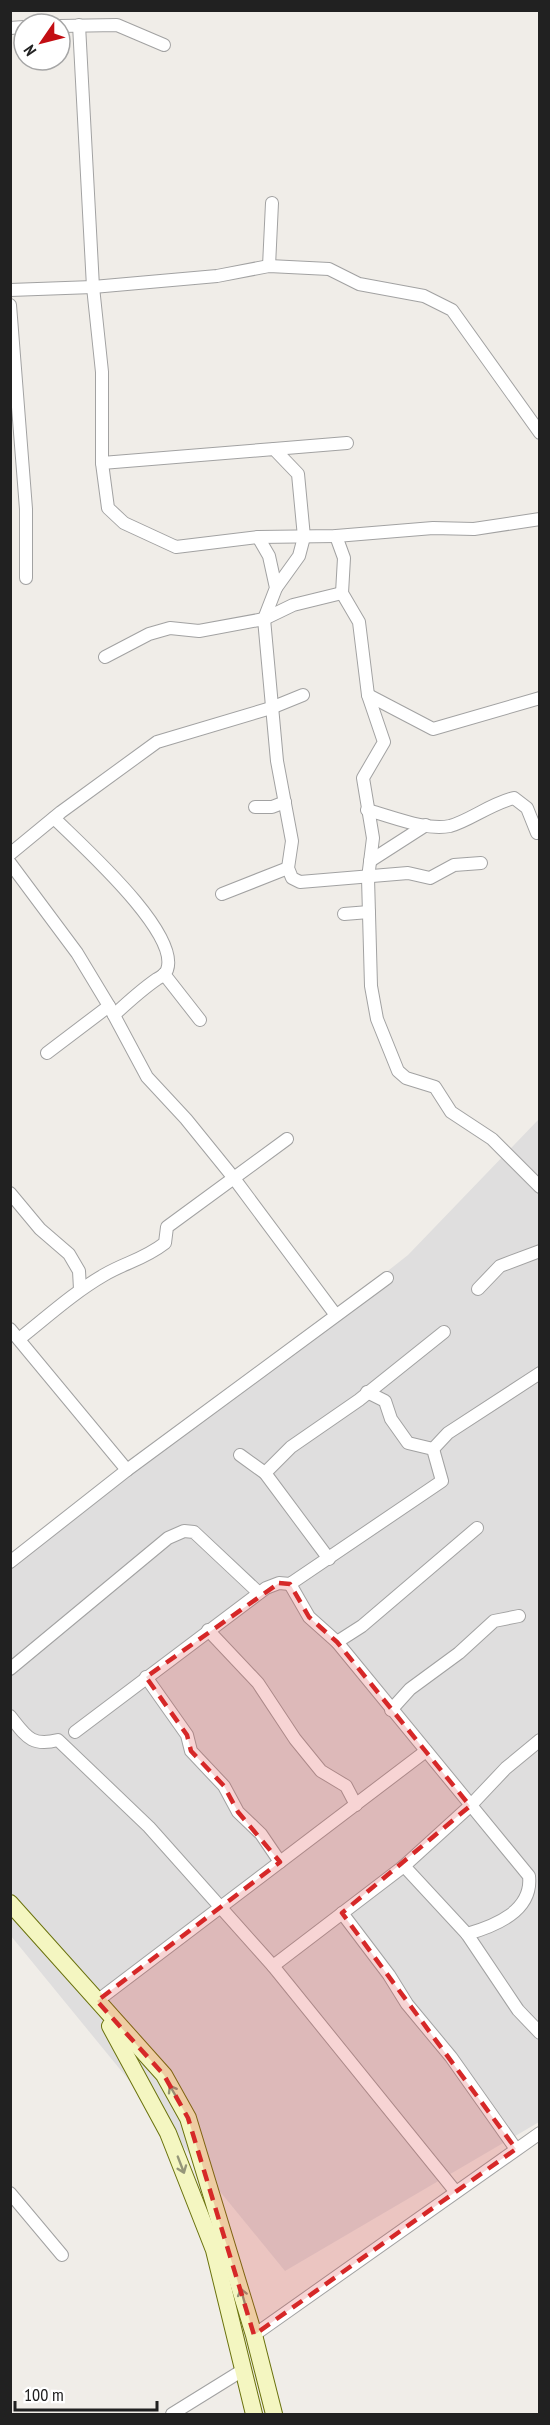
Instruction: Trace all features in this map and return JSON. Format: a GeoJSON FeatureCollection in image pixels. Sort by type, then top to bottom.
{"type":"FeatureCollection","features":[{"type":"Feature","properties":{"kind":"street"},"geometry":{"type":"LineString","coordinates":[[72,25],[117,25],[164,45]]}},
{"type":"Feature","properties":{"kind":"street"},"geometry":{"type":"LineString","coordinates":[[79,25],[93,287],[102,372],[102,463],[108,508],[124,523],[176,547],[258,537],[336,536],[433,528],[474,529],[540,519]]}},
{"type":"Feature","properties":{"kind":"street"},"geometry":{"type":"LineString","coordinates":[[269,266],[272,203]]}},
{"type":"Feature","properties":{"kind":"street"},"geometry":{"type":"LineString","coordinates":[[10,290],[93,287],[217,276],[269,266],[329,269],[359,284],[424,296],[452,310],[540,433]]}},
{"type":"Feature","properties":{"kind":"street"},"geometry":{"type":"LineString","coordinates":[[10,305],[26,509],[26,578]]}},
{"type":"Feature","properties":{"kind":"street"},"geometry":{"type":"LineString","coordinates":[[102,463],[347,443]]}},
{"type":"Feature","properties":{"kind":"street"},"geometry":{"type":"LineString","coordinates":[[274,449],[298,474],[304,537],[299,556],[276,588],[264,619],[271,708],[292,841],[288,868],[292,878],[300,882],[408,873],[429,878],[454,865],[481,863]]}},
{"type":"Feature","properties":{"kind":"street"},"geometry":{"type":"LineString","coordinates":[[336,536],[344,558],[342,593],[359,622],[368,695],[384,742],[363,778],[373,838],[368,878],[372,986],[377,1019],[399,1071],[406,1078],[435,1087],[452,1112],[492,1139],[540,1187]]}},
{"type":"Feature","properties":{"kind":"street"},"geometry":{"type":"LineString","coordinates":[[258,537],[269,556],[276,588]]}},
{"type":"Feature","properties":{"kind":"street"},"geometry":{"type":"LineString","coordinates":[[105,657],[149,634],[170,628],[199,631],[264,619],[293,605],[342,593]]}},
{"type":"Feature","properties":{"kind":"street"},"geometry":{"type":"LineString","coordinates":[[10,854],[54,818],[157,742],[271,708],[303,695]]}},
{"type":"Feature","properties":{"kind":"street"},"geometry":{"type":"LineString","coordinates":[[368,695],[433,729],[540,698]]}},
{"type":"Feature","properties":{"kind":"street"},"geometry":{"type":"LineString","coordinates":[[367,810],[426,825],[450,826],[496,802],[514,798],[527,808],[537,833]]}},
{"type":"Feature","properties":{"kind":"street"},"geometry":{"type":"LineString","coordinates":[[255,807],[272,807],[285,802]]}},
{"type":"Feature","properties":{"kind":"street"},"geometry":{"type":"LineString","coordinates":[[47,1053],[164,974],[168,969],[167,952],[134,897],[54,818]]}},
{"type":"Feature","properties":{"kind":"street"},"geometry":{"type":"LineString","coordinates":[[370,861],[426,825]]}},
{"type":"Feature","properties":{"kind":"street"},"geometry":{"type":"LineString","coordinates":[[10,863],[77,953],[112,1010],[147,1077],[186,1119],[233,1177],[335,1314]]}},
{"type":"Feature","properties":{"kind":"street"},"geometry":{"type":"LineString","coordinates":[[222,894],[288,868]]}},
{"type":"Feature","properties":{"kind":"street"},"geometry":{"type":"LineString","coordinates":[[344,914],[369,912]]}},
{"type":"Feature","properties":{"kind":"street"},"geometry":{"type":"LineString","coordinates":[[164,974],[200,1020]]}},
{"type":"Feature","properties":{"kind":"street"},"geometry":{"type":"LineString","coordinates":[[19,1339],[80,1289],[107,1273],[147,1257],[165,1243],[167,1227],[287,1139]]}},
{"type":"Feature","properties":{"kind":"street"},"geometry":{"type":"LineString","coordinates":[[10,1193],[40,1229],[69,1254],[79,1271],[80,1289]]}},
{"type":"Feature","properties":{"kind":"street"},"geometry":{"type":"LineString","coordinates":[[478,1289],[500,1266],[540,1251]]}},
{"type":"Feature","properties":{"kind":"street"},"geometry":{"type":"LineString","coordinates":[[10,1562],[126,1470],[335,1314],[387,1278]]}},
{"type":"Feature","properties":{"kind":"street"},"geometry":{"type":"LineString","coordinates":[[10,1329],[126,1470]]}},
{"type":"Feature","properties":{"kind":"street"},"geometry":{"type":"LineString","coordinates":[[265,1473],[291,1447],[368,1392],[444,1332]]}},
{"type":"Feature","properties":{"kind":"street"},"geometry":{"type":"LineString","coordinates":[[434,1449],[448,1432],[540,1373]]}},
{"type":"Feature","properties":{"kind":"street"},"geometry":{"type":"LineString","coordinates":[[368,1392],[385,1401],[391,1419],[408,1443],[434,1449]]}},
{"type":"Feature","properties":{"kind":"street"},"geometry":{"type":"LineString","coordinates":[[75,1732],[259,1593],[279,1583],[290,1584],[442,1481],[434,1449]]}},
{"type":"Feature","properties":{"kind":"street"},"geometry":{"type":"LineString","coordinates":[[240,1455],[265,1473],[329,1559]]}},
{"type":"Feature","properties":{"kind":"street"},"geometry":{"type":"LineString","coordinates":[[337,1642],[362,1626],[477,1528]]}},
{"type":"Feature","properties":{"kind":"street"},"geometry":{"type":"LineString","coordinates":[[10,1669],[168,1538],[184,1531],[194,1532],[259,1593]]}},
{"type":"Feature","properties":{"kind":"street"},"geometry":{"type":"LineString","coordinates":[[290,1584],[309,1617],[337,1642],[470,1806],[496,1832],[529,1876],[530,1886],[516,1912],[494,1927],[467,1934]]}},
{"type":"Feature","properties":{"kind":"street"},"geometry":{"type":"LineString","coordinates":[[391,1710],[410,1689],[459,1653],[494,1621],[519,1616]]}},
{"type":"Feature","properties":{"kind":"street"},"geometry":{"type":"LineString","coordinates":[[208,1630],[258,1683],[295,1739],[321,1771],[346,1786],[356,1805]]}},
{"type":"Feature","properties":{"kind":"street"},"geometry":{"type":"LineString","coordinates":[[146,1677],[187,1735],[190,1751],[224,1786],[237,1812],[261,1834],[280,1863]]}},
{"type":"Feature","properties":{"kind":"street"},"geometry":{"type":"LineString","coordinates":[[10,1716],[27,1737],[42,1744],[58,1740],[149,1827],[273,1966],[455,2191]]}},
{"type":"Feature","properties":{"kind":"street"},"geometry":{"type":"LineString","coordinates":[[273,1966],[404,1866],[470,1806],[506,1768],[540,1740]]}},
{"type":"Feature","properties":{"kind":"street"},"geometry":{"type":"LineString","coordinates":[[97,2001],[426,1751]]}},
{"type":"Feature","properties":{"kind":"street"},"geometry":{"type":"LineString","coordinates":[[404,1866],[467,1934],[518,2010],[540,2033]]}},
{"type":"Feature","properties":{"kind":"street"},"geometry":{"type":"LineString","coordinates":[[10,1903],[164,2075],[188,2118],[254,2335],[274,2415]]}},
{"type":"Feature","properties":{"kind":"street"},"geometry":{"type":"LineString","coordinates":[[342,1913],[384,1968],[407,2004],[451,2057],[516,2149]]}},
{"type":"Feature","properties":{"kind":"street"},"geometry":{"type":"LineString","coordinates":[[97,2001],[168,2133],[214,2250],[254,2415]]}},
{"type":"Feature","properties":{"kind":"street"},"geometry":{"type":"LineString","coordinates":[[168,2133],[188,2118]]}},
{"type":"Feature","properties":{"kind":"street"},"geometry":{"type":"LineString","coordinates":[[254,2335],[540,2133]]}},
{"type":"Feature","properties":{"kind":"street"},"geometry":{"type":"LineString","coordinates":[[10,2193],[62,2255]]}},
{"type":"Feature","properties":{"kind":"street"},"geometry":{"type":"LineString","coordinates":[[172,2415],[243,2370]]}},
{"type":"Feature","properties":{"kind":"highlighted area"},"geometry":{"type":"Polygon","coordinates":[[[279,1583],[290,1584],[309,1617],[337,1642],[470,1806],[342,1913],[516,2149],[254,2335],[188,2118],[164,2075],[97,2001],[280,1862],[238,1812],[224,1786],[191,1751],[187,1735],[146,1677],[279,1583]]]}},
{"type":"Feature","properties":{"kind":"shaded area"},"geometry":{"type":"Polygon","coordinates":[[[539,1119],[539,2122],[285,2271],[11,1936],[11,1569],[408,1255],[539,1119]]]}}]}
